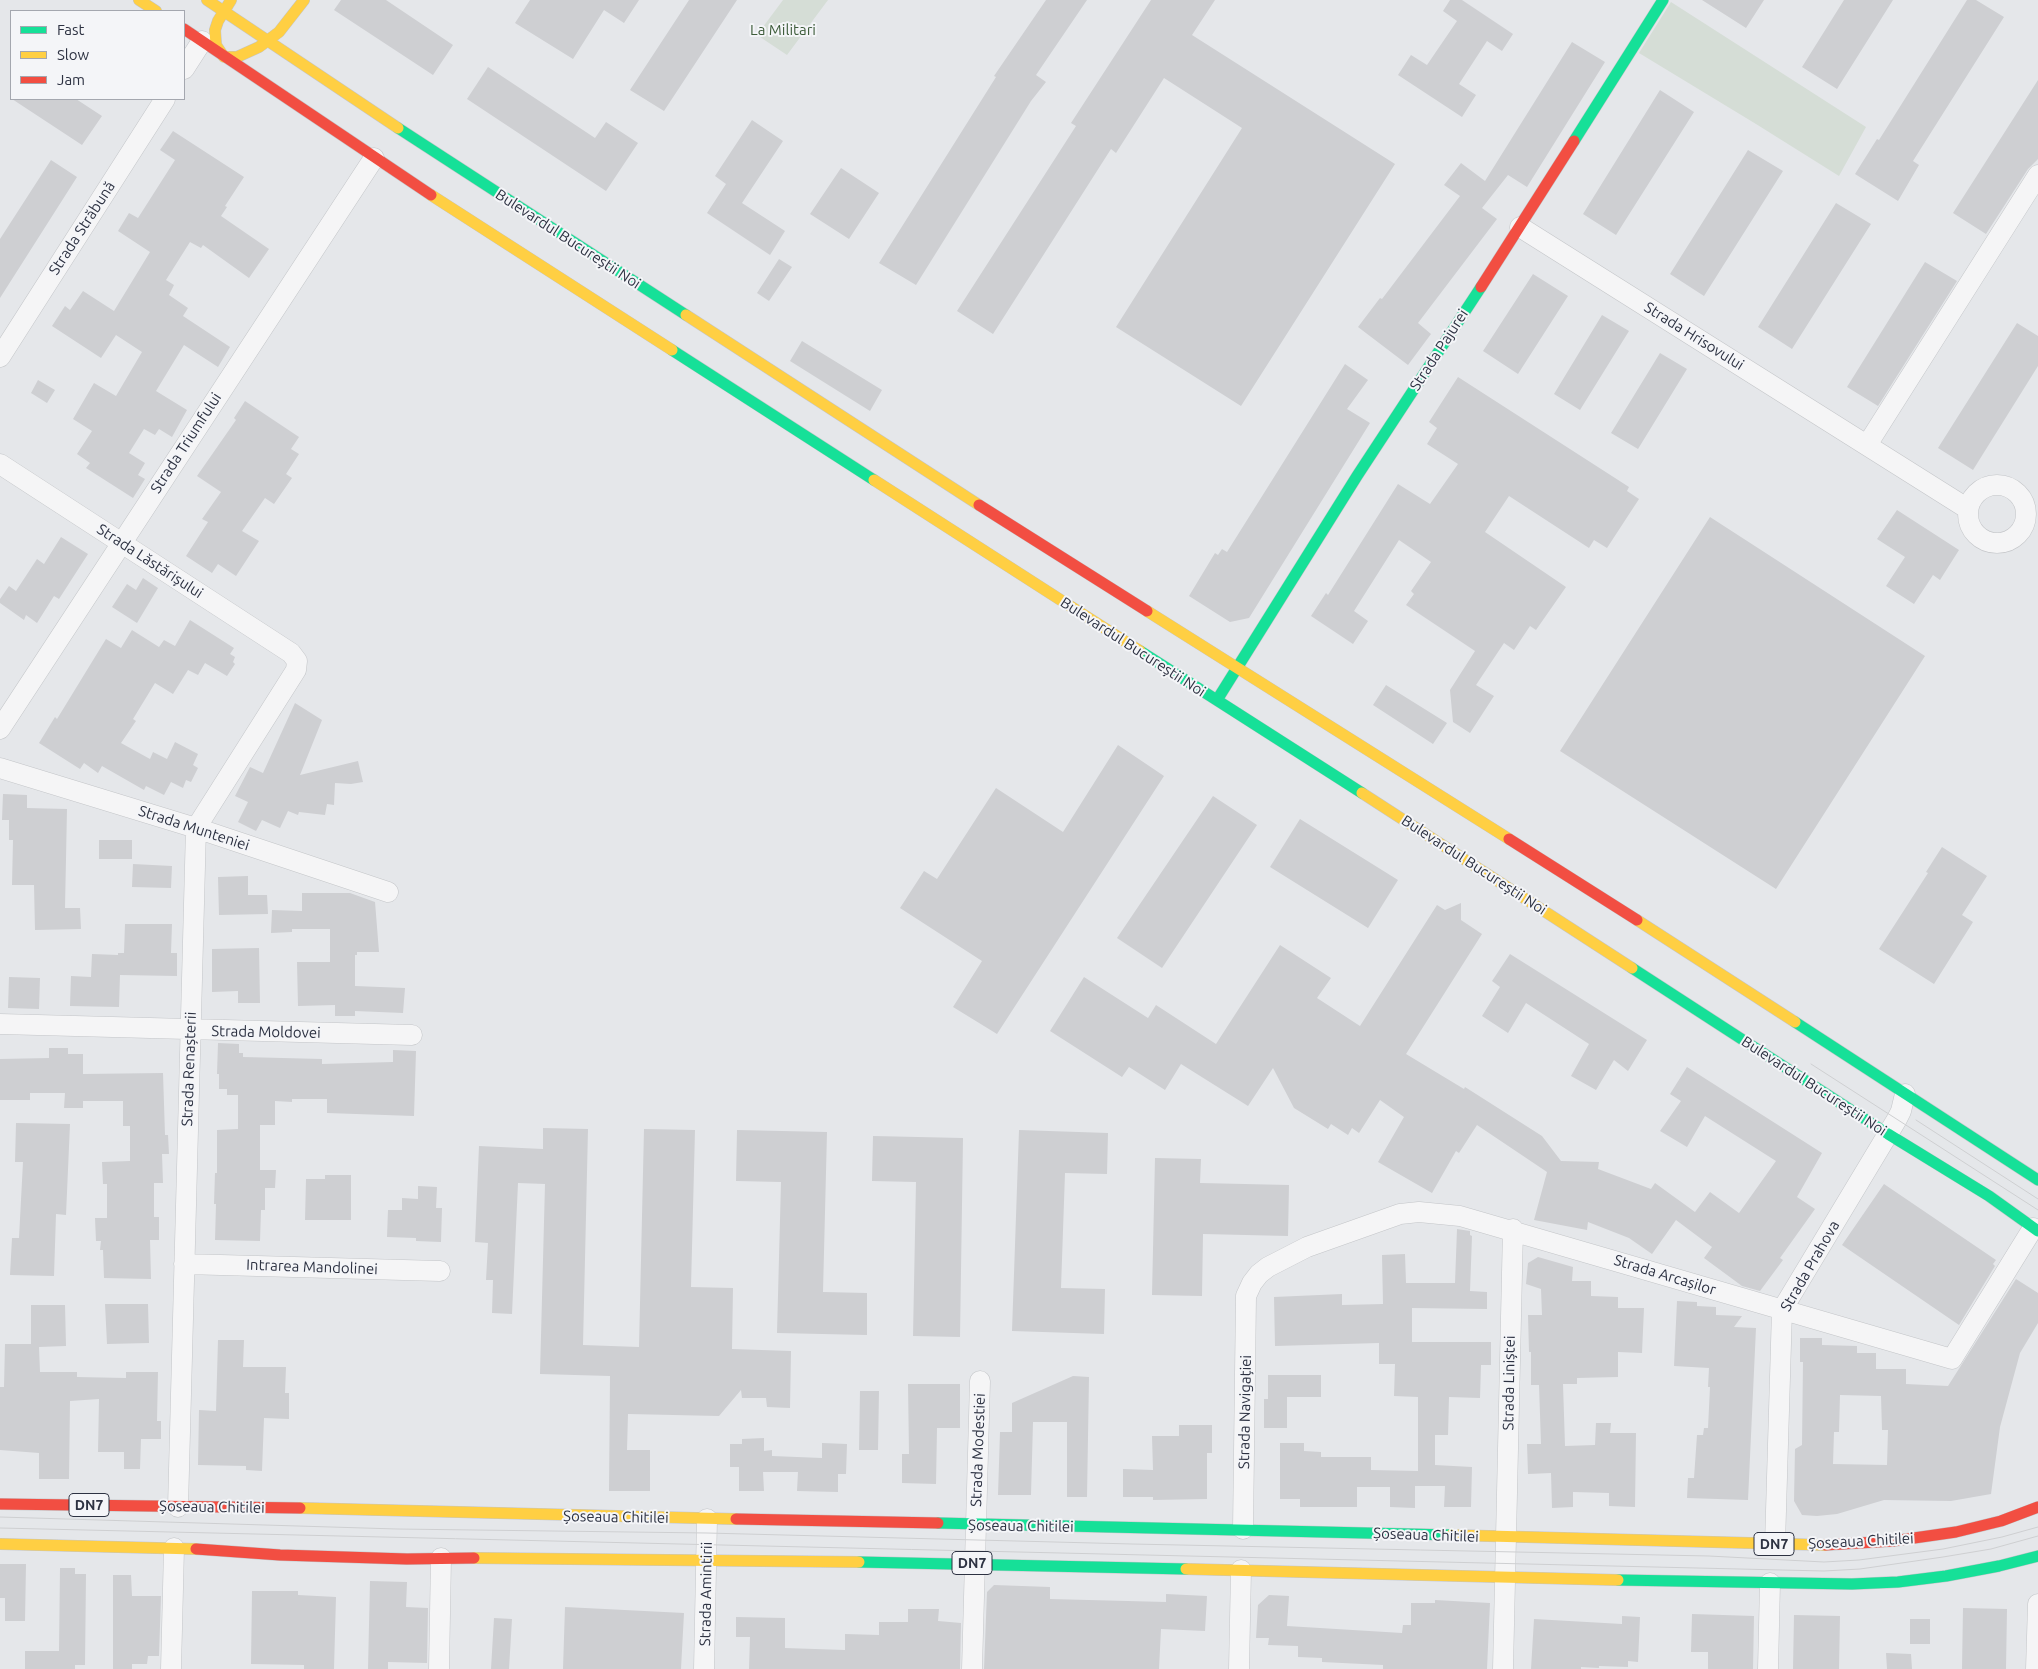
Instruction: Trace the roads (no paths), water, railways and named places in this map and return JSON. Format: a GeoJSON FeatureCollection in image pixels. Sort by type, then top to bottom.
{"type":"FeatureCollection","features":[{"type":"Feature","properties":{"kind":"main road"},"geometry":{"type":"LineString","coordinates":[[139,0],[154,10]]}},
{"type":"Feature","properties":{"kind":"main road","name":"Bulevardul Bucureștii Noi"},"geometry":{"type":"LineString","coordinates":[[207,0],[932,475],[1663,936],[2038,1180]]}},
{"type":"Feature","properties":{"kind":"main road"},"geometry":{"type":"LineString","coordinates":[[231,0],[218,20],[215,37],[216,44],[224,57],[237,57],[250,52],[267,41],[279,32],[304,0]]}},
{"type":"Feature","properties":{"kind":"main road","name":"Strada Pajurei"},"geometry":{"type":"LineString","coordinates":[[1217,700],[1411,392],[1520,227],[1663,0]]}},
{"type":"Feature","properties":{"kind":"main road","name":"Bulevardul Bucureștii Noi"},"geometry":{"type":"LineString","coordinates":[[185,30],[374,158],[1275,736],[1888,1134],[1988,1196],[2036,1229]]}},
{"type":"Feature","properties":{"kind":"main road"},"geometry":{"type":"LineString","coordinates":[[909,502],[932,475]]}},
{"type":"Feature","properties":{"kind":"main road","name":"Șoseaua Chitilei"},"geometry":{"type":"LineString","coordinates":[[0,1504],[406,1510],[527,1515],[1243,1529],[1774,1544],[1860,1544],[1926,1537],[1993,1523],[2038,1507]]}},
{"type":"Feature","properties":{"kind":"main road","name":"DN7"},"geometry":{"type":"LineString","coordinates":[[0,1544],[174,1548],[407,1559],[975,1563],[1505,1578],[1852,1584],[1898,1582],[1955,1574],[2038,1556]]}},
{"type":"Feature","properties":{"kind":"street"},"geometry":{"type":"LineString","coordinates":[[185,67],[202,41]]}},
{"type":"Feature","properties":{"kind":"street","name":"Strada Străbună"},"geometry":{"type":"LineString","coordinates":[[0,357],[164,100]]}},
{"type":"Feature","properties":{"kind":"street","name":"Strada Triumfului"},"geometry":{"type":"LineString","coordinates":[[0,729],[374,158]]}},
{"type":"Feature","properties":{"kind":"street"},"geometry":{"type":"LineString","coordinates":[[1867,445],[2038,175]]}},
{"type":"Feature","properties":{"kind":"street","name":"Strada Hrisovului"},"geometry":{"type":"LineString","coordinates":[[1520,227],[1968,509]]}},
{"type":"Feature","properties":{"kind":"street","name":"Strada Lăstărișului"},"geometry":{"type":"LineString","coordinates":[[0,464],[291,653],[297,661],[296,670],[196,828]]}},
{"type":"Feature","properties":{"kind":"street","name":"Strada Munteniei"},"geometry":{"type":"LineString","coordinates":[[0,768],[196,828],[388,892]]}},
{"type":"Feature","properties":{"kind":"street","name":"Strada Renașterii"},"geometry":{"type":"LineString","coordinates":[[178,1507],[196,828]]}},
{"type":"Feature","properties":{"kind":"street","name":"Strada Moldovei"},"geometry":{"type":"LineString","coordinates":[[0,1024],[412,1035]]}},
{"type":"Feature","properties":{"kind":"street","name":"Strada Prahova"},"geometry":{"type":"LineString","coordinates":[[1774,1544],[1782,1310],[1888,1134],[1901,1111],[1905,1094]]}},
{"type":"Feature","properties":{"kind":"street","name":"Strada Arcașilor"},"geometry":{"type":"LineString","coordinates":[[1246,1296],[1252,1282],[1259,1274],[1307,1247],[1400,1214],[1419,1212],[1460,1216],[1513,1230],[1952,1359],[2036,1229]]}},
{"type":"Feature","properties":{"kind":"street","name":"Strada Liniștei"},"geometry":{"type":"LineString","coordinates":[[1505,1578],[1513,1230]]}},
{"type":"Feature","properties":{"kind":"street","name":"Intrarea Mandolinei"},"geometry":{"type":"LineString","coordinates":[[184,1264],[440,1271]]}},
{"type":"Feature","properties":{"kind":"street","name":"Strada Navigației"},"geometry":{"type":"LineString","coordinates":[[1243,1529],[1246,1296]]}},
{"type":"Feature","properties":{"kind":"street","name":"Strada Modestiei"},"geometry":{"type":"LineString","coordinates":[[972,1669],[980,1381]]}},
{"type":"Feature","properties":{"kind":"street","name":"Strada Amintirii"},"geometry":{"type":"LineString","coordinates":[[704,1669],[707,1519]]}},
{"type":"Feature","properties":{"kind":"street"},"geometry":{"type":"LineString","coordinates":[[171,1669],[174,1548]]}},
{"type":"Feature","properties":{"kind":"street"},"geometry":{"type":"LineString","coordinates":[[439,1669],[441,1558]]}},
{"type":"Feature","properties":{"kind":"street"},"geometry":{"type":"LineString","coordinates":[[1239,1669],[1240,1570]]}},
{"type":"Feature","properties":{"kind":"street"},"geometry":{"type":"LineString","coordinates":[[1503,1669],[1505,1578]]}},
{"type":"Feature","properties":{"kind":"street"},"geometry":{"type":"LineString","coordinates":[[1768,1669],[1770,1583]]}},
{"type":"Feature","properties":{"kind":"street"},"geometry":{"type":"LineString","coordinates":[[2036,1669],[2038,1604]]}},
{"type":"Feature","properties":{"kind":"tram line"},"geometry":{"type":"LineString","coordinates":[[1811,1064],[2038,1210]]}},
{"type":"Feature","properties":{"kind":"tram line"},"geometry":{"type":"LineString","coordinates":[[1916,1120],[2038,1199]]}},
{"type":"Feature","properties":{"kind":"tram line"},"geometry":{"type":"LineString","coordinates":[[0,1517],[397,1529],[707,1533],[1709,1556],[1824,1562],[1859,1560],[1943,1549],[2002,1537],[2038,1527]]}},
{"type":"Feature","properties":{"kind":"tram line"},"geometry":{"type":"LineString","coordinates":[[0,1528],[1824,1571],[1860,1569],[1943,1557],[1991,1549],[2038,1536]]}},
{"type":"Feature","properties":{"kind":"park label","name":"La Militari"},"geometry":{"type":"Point","coordinates":[783,30]}}]}
